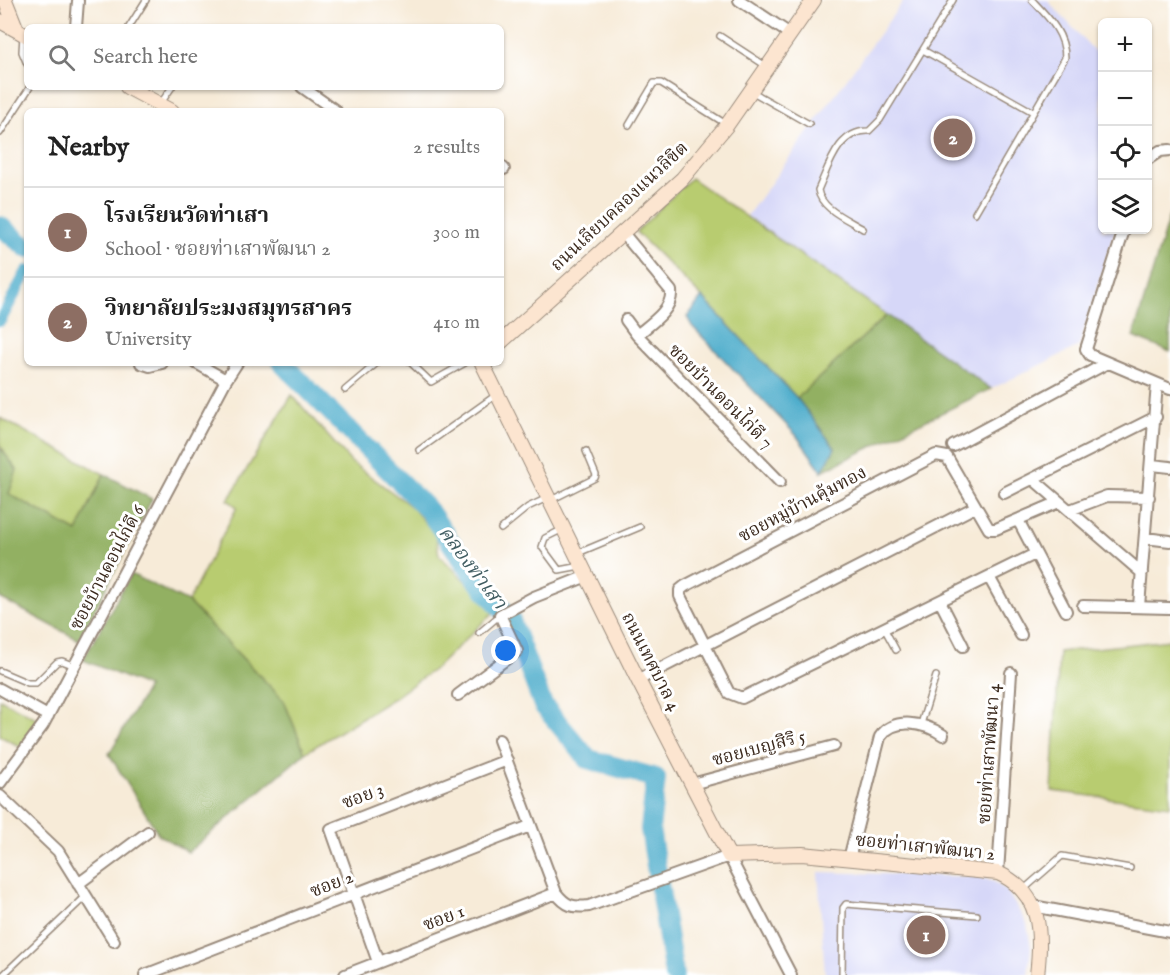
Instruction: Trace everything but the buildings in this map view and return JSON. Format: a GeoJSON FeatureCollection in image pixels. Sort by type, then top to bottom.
{"type":"FeatureCollection","features":[{"type":"Feature","properties":{"kind":"street"},"geometry":{"type":"LineString","coordinates":[[4,0],[22,33]]}},
{"type":"Feature","properties":{"kind":"street"},"geometry":{"type":"LineString","coordinates":[[739,0],[790,34]]}},
{"type":"Feature","properties":{"kind":"street","name":"ถนนเลียบคลองแนวลิขิต"},"geometry":{"type":"LineString","coordinates":[[504,339],[682,179],[727,125],[814,0]]}},
{"type":"Feature","properties":{"kind":"street"},"geometry":{"type":"LineString","coordinates":[[76,24],[78,1]]}},
{"type":"Feature","properties":{"kind":"street"},"geometry":{"type":"LineString","coordinates":[[0,21],[22,33]]}},
{"type":"Feature","properties":{"kind":"street"},"geometry":{"type":"LineString","coordinates":[[132,90],[159,107]]}},
{"type":"Feature","properties":{"kind":"street"},"geometry":{"type":"LineString","coordinates":[[306,90],[332,108]]}},
{"type":"Feature","properties":{"kind":"street"},"geometry":{"type":"LineString","coordinates":[[1152,156],[1160,151],[1170,150]]}},
{"type":"Feature","properties":{"kind":"street"},"geometry":{"type":"LineString","coordinates":[[623,233],[671,291],[672,297],[666,310],[637,335]]}},
{"type":"Feature","properties":{"kind":"street"},"geometry":{"type":"LineString","coordinates":[[1123,234],[1086,349],[1090,355],[1170,389]]}},
{"type":"Feature","properties":{"kind":"street","name":"ซอยบ้านดอนไก่ดี 7"},"geometry":{"type":"LineString","coordinates":[[626,320],[637,335],[780,482]]}},
{"type":"Feature","properties":{"kind":"street"},"geometry":{"type":"LineString","coordinates":[[953,446],[1107,363]]}},
{"type":"Feature","properties":{"kind":"street"},"geometry":{"type":"LineString","coordinates":[[201,366],[225,380]]}},
{"type":"Feature","properties":{"kind":"street","name":"ซอยบ้านดอนไก่ดี 6"},"geometry":{"type":"LineString","coordinates":[[0,783],[48,716],[225,380],[235,366]]}},
{"type":"Feature","properties":{"kind":"street","name":"ถนนเทศบาล 4"},"geometry":{"type":"LineString","coordinates":[[483,366],[638,680],[791,975]]}},
{"type":"Feature","properties":{"kind":"street"},"geometry":{"type":"LineString","coordinates":[[1139,606],[1157,384]]}},
{"type":"Feature","properties":{"kind":"street"},"geometry":{"type":"LineString","coordinates":[[1004,493],[1156,417]]}},
{"type":"Feature","properties":{"kind":"street","name":"ซอยหมู่บ้านคุ้มทอง"},"geometry":{"type":"LineString","coordinates":[[1035,554],[742,698],[729,693],[680,596],[680,590],[936,455],[946,457],[989,529],[996,529],[1059,502]]}},
{"type":"Feature","properties":{"kind":"street"},"geometry":{"type":"LineString","coordinates":[[1152,465],[1170,467]]}},
{"type":"Feature","properties":{"kind":"street"},"geometry":{"type":"LineString","coordinates":[[1033,478],[1142,573]]}},
{"type":"Feature","properties":{"kind":"street"},"geometry":{"type":"LineString","coordinates":[[1070,510],[1107,496],[1149,497]]}},
{"type":"Feature","properties":{"kind":"street"},"geometry":{"type":"LineString","coordinates":[[638,680],[975,507]]}},
{"type":"Feature","properties":{"kind":"street"},"geometry":{"type":"LineString","coordinates":[[1018,520],[1066,611]]}},
{"type":"Feature","properties":{"kind":"street"},"geometry":{"type":"LineString","coordinates":[[1145,537],[1170,541]]}},
{"type":"Feature","properties":{"kind":"street"},"geometry":{"type":"LineString","coordinates":[[458,695],[517,651],[501,615],[582,565]]}},
{"type":"Feature","properties":{"kind":"street"},"geometry":{"type":"LineString","coordinates":[[989,578],[1021,635]]}},
{"type":"Feature","properties":{"kind":"street"},"geometry":{"type":"LineString","coordinates":[[940,601],[963,646]]}},
{"type":"Feature","properties":{"kind":"street"},"geometry":{"type":"LineString","coordinates":[[1083,606],[1170,608]]}},
{"type":"Feature","properties":{"kind":"street","name":"ซอยท่าเสาพัฒนา 4"},"geometry":{"type":"LineString","coordinates":[[998,873],[1011,673]]}},
{"type":"Feature","properties":{"kind":"street"},"geometry":{"type":"LineString","coordinates":[[0,690],[48,716]]}},
{"type":"Feature","properties":{"kind":"street"},"geometry":{"type":"LineString","coordinates":[[849,859],[880,737],[885,729],[898,725],[921,724],[943,735]]}},
{"type":"Feature","properties":{"kind":"street"},"geometry":{"type":"LineString","coordinates":[[500,740],[555,893],[564,903],[575,908],[589,906],[729,856]]}},
{"type":"Feature","properties":{"kind":"street","name":"ซอยเบญสิริ 5"},"geometry":{"type":"LineString","coordinates":[[692,784],[834,746]]}},
{"type":"Feature","properties":{"kind":"street","name":"ซอย 3"},"geometry":{"type":"LineString","coordinates":[[378,962],[330,832],[333,826],[507,760]]}},
{"type":"Feature","properties":{"kind":"street"},"geometry":{"type":"LineString","coordinates":[[0,796],[58,851],[114,941]]}},
{"type":"Feature","properties":{"kind":"street","name":"ซอย 2"},"geometry":{"type":"LineString","coordinates":[[145,975],[530,826]]}},
{"type":"Feature","properties":{"kind":"street"},"geometry":{"type":"LineString","coordinates":[[78,884],[148,832]]}},
{"type":"Feature","properties":{"kind":"street","name":"ซอยท่าเสาพัฒนา 2"},"geometry":{"type":"LineString","coordinates":[[729,856],[784,853],[998,873],[1023,890],[1033,906],[1039,931],[1037,975]]}},
{"type":"Feature","properties":{"kind":"street","name":"ซอย 1"},"geometry":{"type":"LineString","coordinates":[[345,975],[555,893]]}},
{"type":"Feature","properties":{"kind":"street"},"geometry":{"type":"LineString","coordinates":[[1033,906],[1170,932]]}},
{"type":"Feature","properties":{"kind":"lane"},"geometry":{"type":"LineString","coordinates":[[131,24],[146,0]]}},
{"type":"Feature","properties":{"kind":"lane"},"geometry":{"type":"LineString","coordinates":[[863,229],[825,205],[819,198],[818,190],[841,144],[856,132],[869,131],[874,127],[953,0]]}},
{"type":"Feature","properties":{"kind":"lane"},"geometry":{"type":"LineString","coordinates":[[975,213],[1065,58],[1065,45],[1059,31],[1032,0]]}},
{"type":"Feature","properties":{"kind":"lane"},"geometry":{"type":"LineString","coordinates":[[22,33],[24,57]]}},
{"type":"Feature","properties":{"kind":"lane"},"geometry":{"type":"LineString","coordinates":[[720,36],[767,67]]}},
{"type":"Feature","properties":{"kind":"lane"},"geometry":{"type":"LineString","coordinates":[[923,50],[1033,112]]}},
{"type":"Feature","properties":{"kind":"lane"},"geometry":{"type":"LineString","coordinates":[[629,124],[654,83],[662,83],[727,125]]}},
{"type":"Feature","properties":{"kind":"lane"},"geometry":{"type":"LineString","coordinates":[[0,133],[28,90]]}},
{"type":"Feature","properties":{"kind":"lane"},"geometry":{"type":"LineString","coordinates":[[159,107],[170,90]]}},
{"type":"Feature","properties":{"kind":"lane"},"geometry":{"type":"LineString","coordinates":[[751,90],[809,124]]}},
{"type":"Feature","properties":{"kind":"lane"},"geometry":{"type":"LineString","coordinates":[[345,390],[373,366]]}},
{"type":"Feature","properties":{"kind":"lane"},"geometry":{"type":"LineString","coordinates":[[414,366],[431,382],[460,366]]}},
{"type":"Feature","properties":{"kind":"lane"},"geometry":{"type":"LineString","coordinates":[[419,450],[497,394]]}},
{"type":"Feature","properties":{"kind":"lane"},"geometry":{"type":"LineString","coordinates":[[501,529],[528,507],[595,478],[596,475],[586,451]]}},
{"type":"Feature","properties":{"kind":"lane"},"geometry":{"type":"LineString","coordinates":[[564,529],[545,538],[542,547],[559,570],[582,565],[640,527]]}},
{"type":"Feature","properties":{"kind":"lane"},"geometry":{"type":"LineString","coordinates":[[479,633],[501,615]]}},
{"type":"Feature","properties":{"kind":"lane"},"geometry":{"type":"LineString","coordinates":[[884,628],[896,650]]}},
{"type":"Feature","properties":{"kind":"lane"},"geometry":{"type":"LineString","coordinates":[[0,671],[28,683],[36,683],[57,662],[62,661],[75,666]]}},
{"type":"Feature","properties":{"kind":"lane"},"geometry":{"type":"LineString","coordinates":[[921,724],[936,676]]}},
{"type":"Feature","properties":{"kind":"lane"},"geometry":{"type":"LineString","coordinates":[[1023,890],[1062,856],[1130,868]]}},
{"type":"Feature","properties":{"kind":"lane"},"geometry":{"type":"LineString","coordinates":[[3,975],[86,896]]}},
{"type":"Feature","properties":{"kind":"lane"},"geometry":{"type":"LineString","coordinates":[[842,975],[843,908],[846,904],[977,915]]}},
{"type":"Feature","properties":{"kind":"shaded area"},"geometry":{"type":"Polygon","coordinates":[[[904,0],[1047,0],[1098,55],[1098,234],[1114,234],[1079,346],[991,389],[747,216],[904,0]]]}},
{"type":"Feature","properties":{"kind":"shaded area"},"geometry":{"type":"Polygon","coordinates":[[[818,872],[978,877],[993,881],[1007,891],[1027,924],[1031,947],[1028,975],[825,975],[818,872]]]}},
{"type":"Feature","properties":{"kind":"green space"},"geometry":{"type":"Polygon","coordinates":[[[691,178],[887,315],[797,398],[706,301],[636,232],[691,178]]]}},
{"type":"Feature","properties":{"kind":"green space"},"geometry":{"type":"Polygon","coordinates":[[[1170,213],[1170,352],[1133,337],[1170,213]]]}},
{"type":"Feature","properties":{"kind":"green space"},"geometry":{"type":"Polygon","coordinates":[[[887,315],[991,389],[822,471],[835,448],[797,398],[887,315]]]}},
{"type":"Feature","properties":{"kind":"green space"},"geometry":{"type":"Polygon","coordinates":[[[292,395],[351,462],[412,507],[436,535],[439,555],[495,611],[437,667],[394,698],[305,753],[284,701],[188,602],[237,507],[228,500],[292,395]]]}},
{"type":"Feature","properties":{"kind":"green space"},"geometry":{"type":"Polygon","coordinates":[[[0,418],[104,474],[77,532],[9,494],[4,450],[0,447],[0,418]]]}},
{"type":"Feature","properties":{"kind":"green space"},"geometry":{"type":"Polygon","coordinates":[[[0,447],[17,470],[9,494],[77,532],[104,474],[152,499],[79,640],[0,598],[0,447]]]}},
{"type":"Feature","properties":{"kind":"green space"},"geometry":{"type":"Polygon","coordinates":[[[131,574],[188,602],[284,701],[305,753],[188,852],[159,835],[109,754],[148,687],[83,660],[131,574]]]}},
{"type":"Feature","properties":{"kind":"green space"},"geometry":{"type":"Polygon","coordinates":[[[1170,640],[1170,806],[1052,791],[1059,652],[1170,640]]]}},
{"type":"Feature","properties":{"kind":"green space"},"geometry":{"type":"Polygon","coordinates":[[[0,699],[38,719],[21,747],[0,736],[0,699]]]}},
{"type":"Feature","properties":{"kind":"water"},"geometry":{"type":"Polygon","coordinates":[[[702,297],[797,398],[835,448],[822,471],[796,435],[692,326],[687,317],[702,297]]]}},
{"type":"Feature","properties":{"kind":"waterway","name":"คลองท่าเสา"},"geometry":{"type":"LineString","coordinates":[[0,226],[24,246]]}},
{"type":"Feature","properties":{"kind":"waterway"},"geometry":{"type":"LineString","coordinates":[[0,321],[24,277]]}},
{"type":"Feature","properties":{"kind":"waterway","name":"คลองท่าเสา"},"geometry":{"type":"LineString","coordinates":[[285,366],[429,511],[476,579],[510,618],[543,705],[588,759],[656,778],[650,829],[674,975]]}},
{"type":"Feature","properties":{"kind":"place","name":"วิทยาลัยประมงสมุทรสาคร"},"geometry":{"type":"Point","coordinates":[953,138]}},
{"type":"Feature","properties":{"kind":"place","name":"โรงเรียนวัดท่าเสา"},"geometry":{"type":"Point","coordinates":[926,935]}}]}
